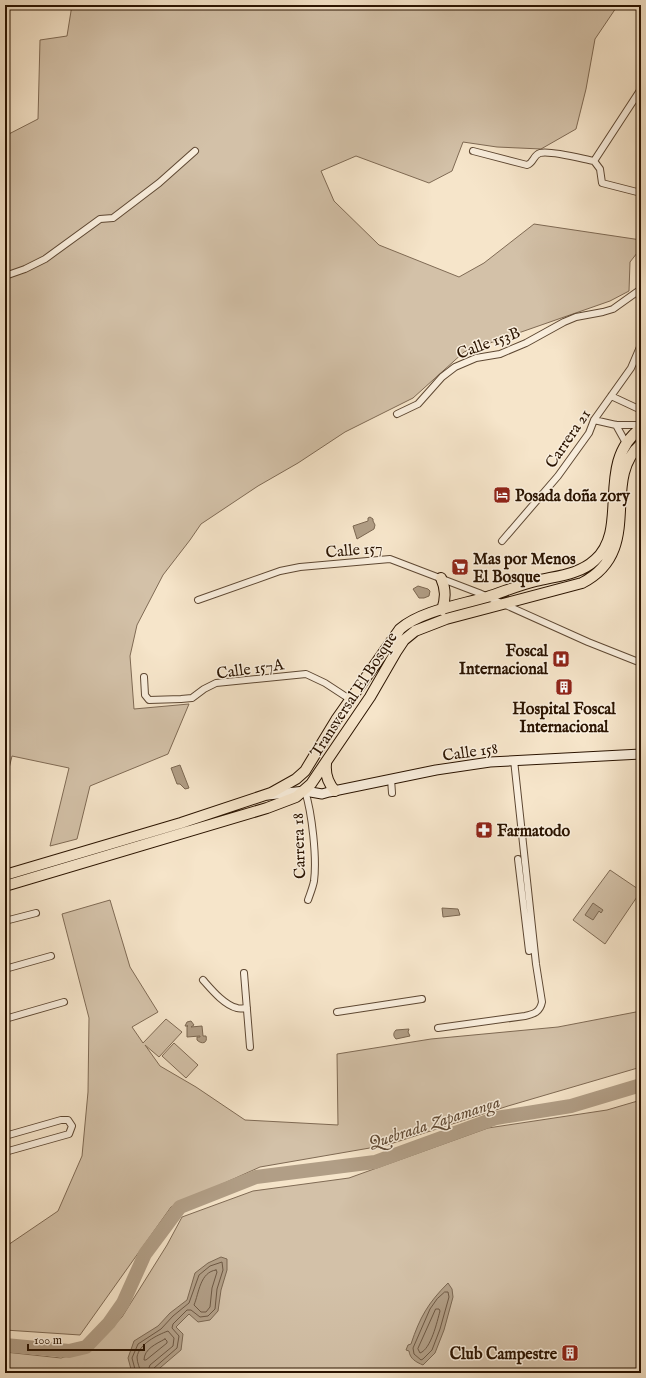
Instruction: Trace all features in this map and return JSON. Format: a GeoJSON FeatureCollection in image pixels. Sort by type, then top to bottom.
{"type":"FeatureCollection","features":[{"type":"Feature","properties":{"kind":"main road","name":"Transversal El Bosque"},"geometry":{"type":"LineString","coordinates":[[5,875],[181,823],[263,796],[296,779],[306,771],[336,720],[400,630],[408,622],[536,581],[571,574],[600,556],[609,539],[614,483],[620,458],[626,443],[641,427]]}},
{"type":"Feature","properties":{"kind":"main road","name":"Transversal El Bosque"},"geometry":{"type":"LineString","coordinates":[[5,886],[268,808],[285,802],[305,791],[317,778],[327,760],[370,698],[404,640],[415,631],[435,622],[582,583],[593,578],[609,564],[620,538],[624,480],[627,466],[632,455],[641,444]]}},
{"type":"Feature","properties":{"kind":"main road"},"geometry":{"type":"LineString","coordinates":[[441,578],[445,591],[442,610]]}},
{"type":"Feature","properties":{"kind":"main road"},"geometry":{"type":"LineString","coordinates":[[327,760],[327,777],[335,791]]}},
{"type":"Feature","properties":{"kind":"street"},"geometry":{"type":"LineString","coordinates":[[594,161],[641,89]]}},
{"type":"Feature","properties":{"kind":"street"},"geometry":{"type":"LineString","coordinates":[[5,276],[25,269],[45,259],[100,219],[113,218],[159,183],[195,151]]}},
{"type":"Feature","properties":{"kind":"street"},"geometry":{"type":"LineString","coordinates":[[473,151],[527,165],[532,162],[535,156],[542,152],[594,161],[600,169],[602,183],[640,193]]}},
{"type":"Feature","properties":{"kind":"street","name":"Calle 153B"},"geometry":{"type":"LineString","coordinates":[[397,414],[418,404],[442,377],[456,367],[476,358],[500,354],[526,343],[564,322],[613,308],[641,289]]}},
{"type":"Feature","properties":{"kind":"street","name":"Carrera 21"},"geometry":{"type":"LineString","coordinates":[[502,541],[558,476],[589,433],[594,420],[631,368],[641,342]]}},
{"type":"Feature","properties":{"kind":"street"},"geometry":{"type":"LineString","coordinates":[[611,396],[641,410]]}},
{"type":"Feature","properties":{"kind":"street"},"geometry":{"type":"LineString","coordinates":[[594,420],[616,425],[641,427]]}},
{"type":"Feature","properties":{"kind":"street"},"geometry":{"type":"LineString","coordinates":[[616,425],[626,443]]}},
{"type":"Feature","properties":{"kind":"street","name":"Calle 157"},"geometry":{"type":"LineString","coordinates":[[198,600],[280,571],[300,567],[385,559],[397,561],[441,578],[588,642],[641,662]]}},
{"type":"Feature","properties":{"kind":"street","name":"Calle 157A"},"geometry":{"type":"LineString","coordinates":[[144,677],[145,695],[149,700],[192,698],[204,689],[216,683],[306,674],[325,683],[351,700]]}},
{"type":"Feature","properties":{"kind":"street","name":"Calle 158"},"geometry":{"type":"LineString","coordinates":[[263,796],[305,791],[322,794],[391,779],[476,764],[514,760],[641,754]]}},
{"type":"Feature","properties":{"kind":"street"},"geometry":{"type":"LineString","coordinates":[[514,760],[530,951]]}},
{"type":"Feature","properties":{"kind":"street"},"geometry":{"type":"LineString","coordinates":[[305,791],[303,781],[306,771]]}},
{"type":"Feature","properties":{"kind":"street"},"geometry":{"type":"LineString","coordinates":[[391,779],[392,793]]}},
{"type":"Feature","properties":{"kind":"street","name":"Carrera 18"},"geometry":{"type":"LineString","coordinates":[[305,791],[309,804],[309,831],[315,865],[314,882],[308,900]]}},
{"type":"Feature","properties":{"kind":"street"},"geometry":{"type":"LineString","coordinates":[[438,1028],[516,1018],[532,1015],[539,1010],[542,1002],[536,964],[530,951],[518,859]]}},
{"type":"Feature","properties":{"kind":"street"},"geometry":{"type":"LineString","coordinates":[[5,921],[36,913]]}},
{"type":"Feature","properties":{"kind":"street"},"geometry":{"type":"LineString","coordinates":[[5,969],[51,956]]}},
{"type":"Feature","properties":{"kind":"street"},"geometry":{"type":"LineString","coordinates":[[529,965],[536,964]]}},
{"type":"Feature","properties":{"kind":"street"},"geometry":{"type":"LineString","coordinates":[[244,973],[250,1047]]}},
{"type":"Feature","properties":{"kind":"street"},"geometry":{"type":"LineString","coordinates":[[203,980],[226,1002],[237,1008],[247,1008]]}},
{"type":"Feature","properties":{"kind":"street"},"geometry":{"type":"LineString","coordinates":[[337,1012],[422,999]]}},
{"type":"Feature","properties":{"kind":"street"},"geometry":{"type":"LineString","coordinates":[[5,1017],[64,1002]]}},
{"type":"Feature","properties":{"kind":"street"},"geometry":{"type":"LineString","coordinates":[[5,1136],[61,1120],[68,1120],[72,1126],[70,1134],[5,1152]]}},
{"type":"Feature","properties":{"kind":"shaded area"},"geometry":{"type":"Polygon","coordinates":[[[72,5],[618,5],[595,39],[586,89],[576,129],[541,149],[497,147],[463,142],[452,171],[429,183],[356,156],[321,171],[334,201],[379,245],[459,277],[484,263],[534,224],[641,240],[641,248],[630,262],[629,291],[610,301],[464,352],[413,398],[345,432],[298,463],[258,486],[201,524],[163,575],[137,625],[130,656],[134,709],[189,704],[168,754],[90,786],[77,839],[50,846],[69,768],[12,756],[5,785],[5,136],[38,119],[40,40],[67,36],[72,5]]]}},
{"type":"Feature","properties":{"kind":"shaded area"},"geometry":{"type":"Polygon","coordinates":[[[610,870],[641,891],[605,944],[573,920],[610,870]]]}},
{"type":"Feature","properties":{"kind":"shaded area"},"geometry":{"type":"Polygon","coordinates":[[[110,900],[130,967],[158,1012],[132,1027],[143,1043],[166,1019],[182,1032],[159,1057],[145,1045],[160,1066],[196,1087],[245,1120],[338,1125],[337,1054],[431,1039],[558,1027],[641,1011],[641,1067],[508,1106],[387,1145],[260,1167],[171,1207],[80,1335],[5,1330],[5,1247],[58,1211],[82,1156],[88,1092],[89,1018],[62,914],[110,900]]]}},
{"type":"Feature","properties":{"kind":"shaded area"},"geometry":{"type":"Polygon","coordinates":[[[174,1043],[198,1065],[186,1078],[162,1056],[174,1043]]]}},
{"type":"Feature","properties":{"kind":"shaded area"},"geometry":{"type":"Polygon","coordinates":[[[641,1100],[641,1373],[5,1373],[5,1352],[61,1358],[92,1349],[122,1317],[167,1245],[182,1217],[253,1191],[349,1178],[488,1128],[607,1110],[641,1100]]]}},
{"type":"Feature","properties":{"kind":"water"},"geometry":{"type":"Polygon","coordinates":[[[370,517],[373,519],[375,525],[374,529],[357,539],[353,526],[368,521],[368,518],[370,517]]]}},
{"type":"Feature","properties":{"kind":"water"},"geometry":{"type":"Polygon","coordinates":[[[418,586],[428,589],[430,591],[429,596],[419,598],[413,589],[418,586]]]}},
{"type":"Feature","properties":{"kind":"water"},"geometry":{"type":"Polygon","coordinates":[[[180,765],[189,788],[185,789],[180,784],[177,784],[171,768],[180,765]]]}},
{"type":"Feature","properties":{"kind":"water"},"geometry":{"type":"Polygon","coordinates":[[[593,903],[603,910],[601,913],[599,911],[593,920],[585,915],[593,903]]]}},
{"type":"Feature","properties":{"kind":"water"},"geometry":{"type":"Polygon","coordinates":[[[442,908],[458,909],[460,915],[443,917],[442,908]]]}},
{"type":"Feature","properties":{"kind":"water"},"geometry":{"type":"Polygon","coordinates":[[[191,1021],[194,1025],[191,1027],[202,1026],[203,1036],[206,1036],[205,1042],[203,1043],[197,1040],[197,1037],[200,1036],[187,1037],[187,1026],[185,1026],[187,1022],[191,1021]]]}},
{"type":"Feature","properties":{"kind":"water"},"geometry":{"type":"Polygon","coordinates":[[[409,1029],[408,1032],[410,1036],[396,1039],[394,1037],[396,1030],[409,1029]]]}},
{"type":"Feature","properties":{"kind":"water"},"geometry":{"type":"Polygon","coordinates":[[[221,1257],[227,1259],[227,1270],[221,1290],[218,1311],[210,1320],[198,1322],[189,1314],[176,1327],[183,1334],[181,1350],[154,1373],[132,1373],[128,1358],[134,1341],[158,1326],[170,1313],[187,1300],[195,1273],[208,1263],[221,1257]]]}},
{"type":"Feature","properties":{"kind":"water"},"geometry":{"type":"Polygon","coordinates":[[[448,1283],[452,1289],[453,1297],[444,1330],[435,1353],[423,1365],[414,1360],[409,1351],[406,1350],[408,1345],[411,1344],[425,1311],[448,1283]]]}},
{"type":"Feature","properties":{"kind":"waterway","name":"Quebrada Zapamanga"},"geometry":{"type":"LineString","coordinates":[[5,1345],[69,1351],[86,1347],[109,1323],[123,1303],[145,1254],[180,1207],[256,1177],[375,1162],[496,1118],[571,1106],[641,1085]]}},
{"type":"Feature","properties":{"kind":"place","name":"Posada doña zory"},"geometry":{"type":"Point","coordinates":[502,495]}},
{"type":"Feature","properties":{"kind":"place","name":"Mas por Menos El Bosque"},"geometry":{"type":"Point","coordinates":[460,567]}},
{"type":"Feature","properties":{"kind":"place","name":"Foscal Internacional"},"geometry":{"type":"Point","coordinates":[561,659]}},
{"type":"Feature","properties":{"kind":"place","name":"Hospital Foscal Internacional"},"geometry":{"type":"Point","coordinates":[564,687]}},
{"type":"Feature","properties":{"kind":"place","name":"Farmatodo"},"geometry":{"type":"Point","coordinates":[484,830]}},
{"type":"Feature","properties":{"kind":"place","name":"Club Campestre"},"geometry":{"type":"Point","coordinates":[570,1353]}}]}
